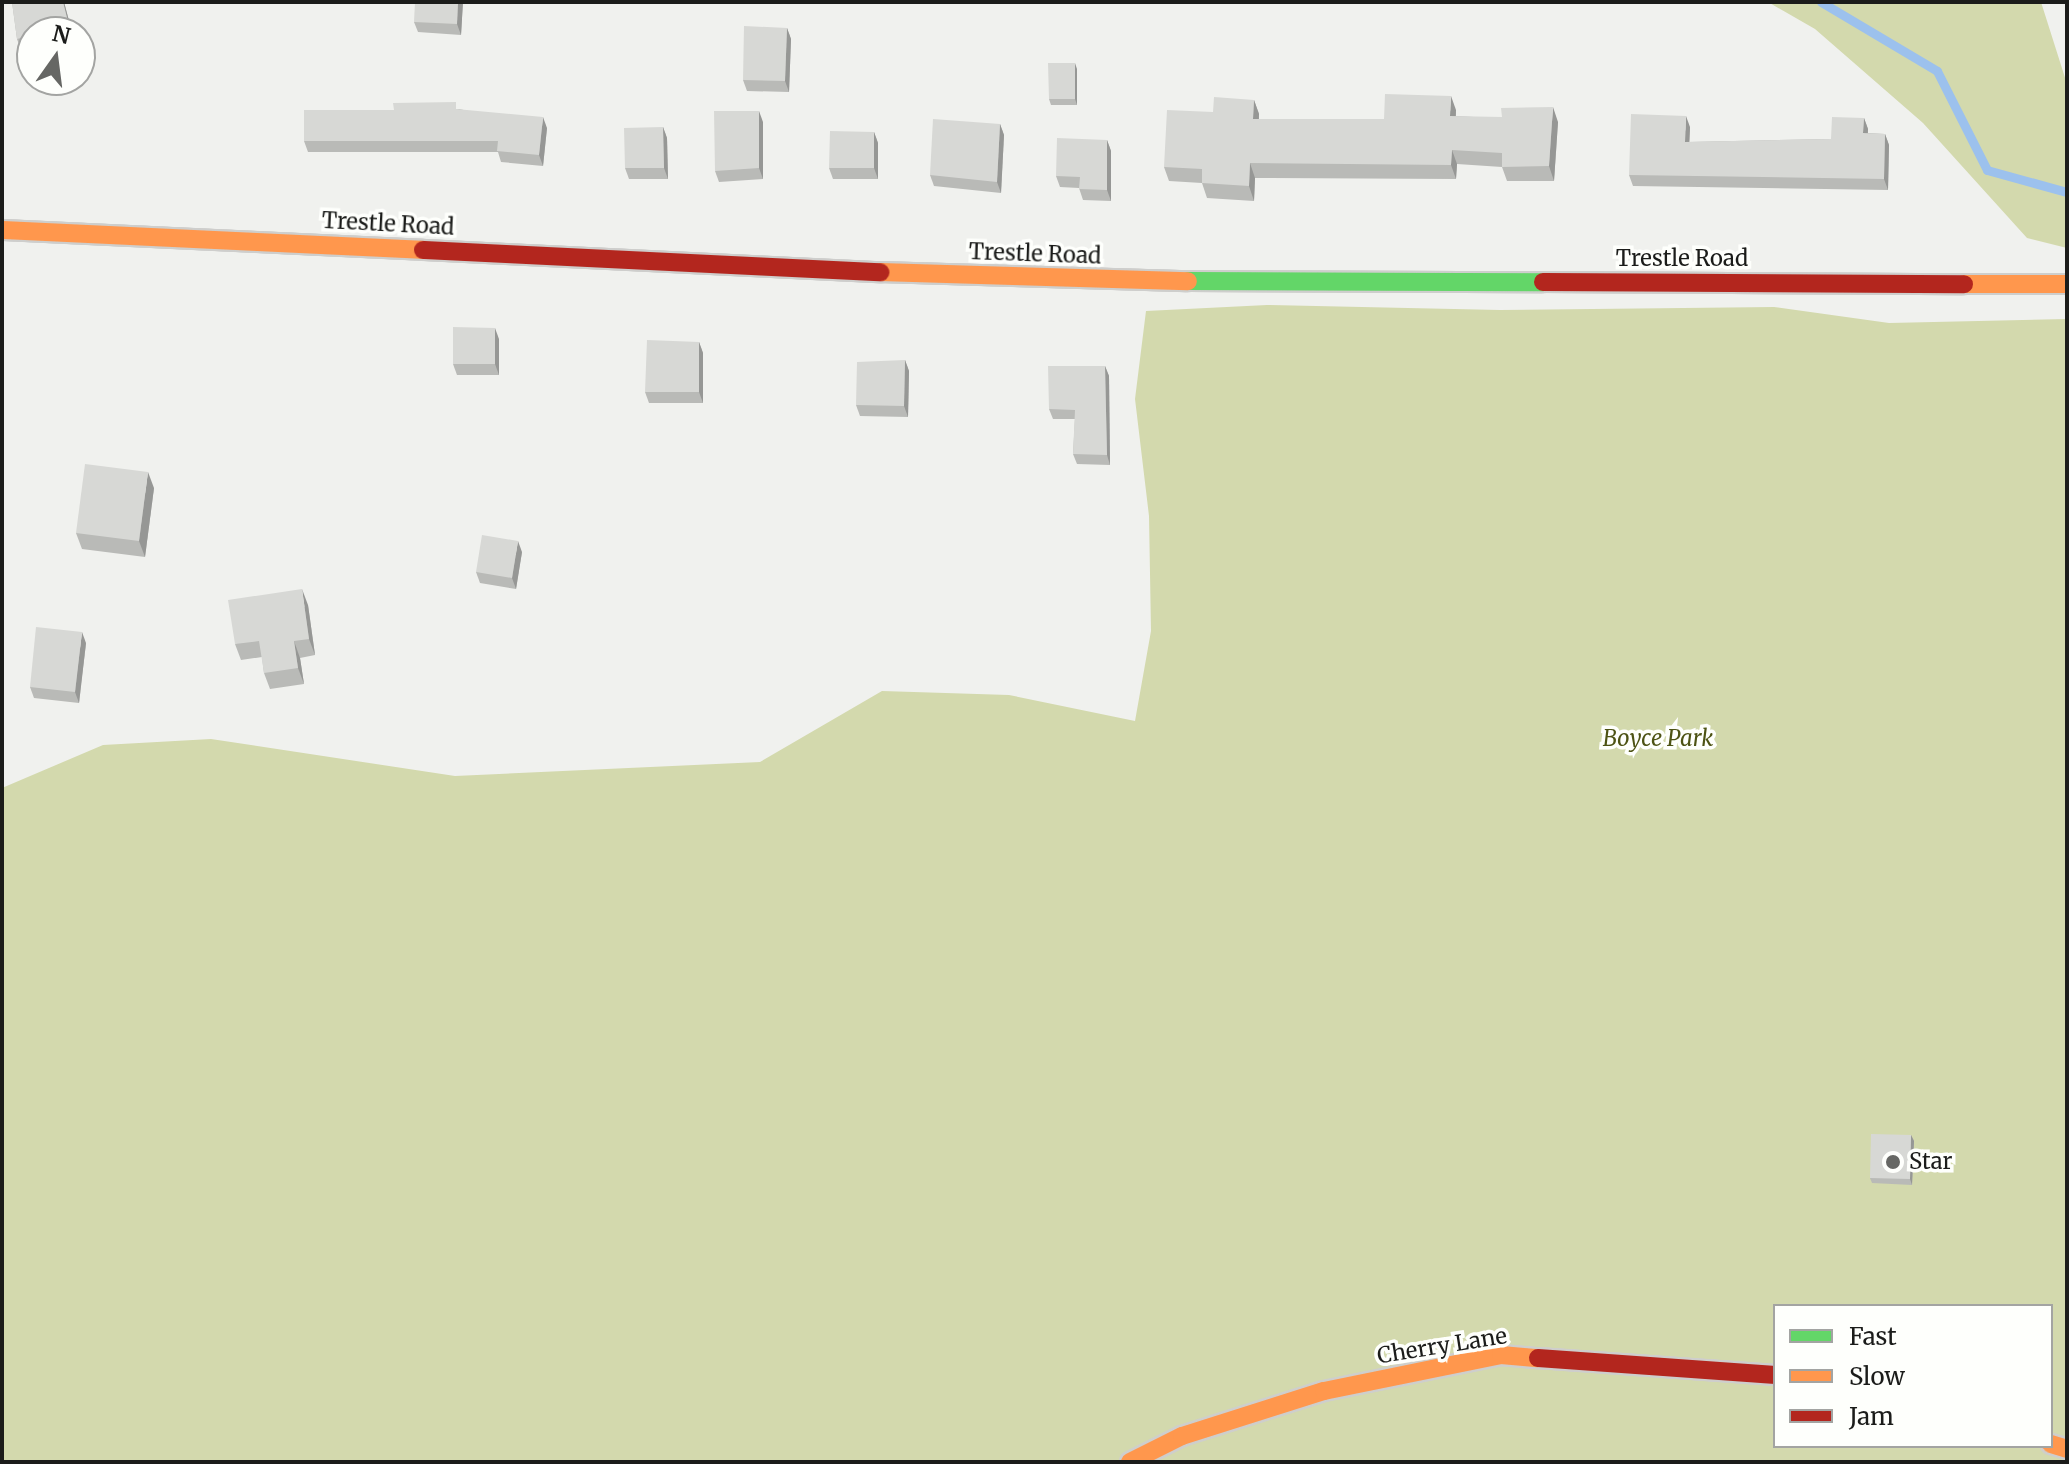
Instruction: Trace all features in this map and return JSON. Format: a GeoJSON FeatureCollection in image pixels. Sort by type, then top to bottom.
{"type":"FeatureCollection","features":[{"type":"Feature","properties":{"kind":"street","name":"Trestle Road"},"geometry":{"type":"LineString","coordinates":[[2,230],[1079,281],[2067,284]]}},
{"type":"Feature","properties":{"kind":"street","name":"Cherry Lane"},"geometry":{"type":"LineString","coordinates":[[1130,1462],[1182,1436],[1324,1391],[1501,1355],[1773,1375]]}},
{"type":"Feature","properties":{"kind":"green space"},"geometry":{"type":"Polygon","coordinates":[[[1768,2],[2041,2],[2067,84],[2067,248],[2027,238],[1923,123],[1815,29],[1768,2]]]}},
{"type":"Feature","properties":{"kind":"green space","name":"Boyce Park"},"geometry":{"type":"Polygon","coordinates":[[[1267,305],[1500,310],[1774,307],[1889,323],[2067,319],[2067,1462],[2,1462],[2,788],[103,745],[211,739],[455,776],[760,762],[882,691],[1009,695],[1135,721],[1151,631],[1149,516],[1135,399],[1146,311],[1267,305]]]}},
{"type":"Feature","properties":{"kind":"building"},"geometry":{"type":"Polygon","coordinates":[[[12,2],[63,2],[66,16],[16,16],[16,32],[12,2]]]}},
{"type":"Feature","properties":{"kind":"building"},"geometry":{"type":"Polygon","coordinates":[[[415,2],[458,2],[457,24],[414,22],[415,2]]]}},
{"type":"Feature","properties":{"kind":"building"},"geometry":{"type":"Polygon","coordinates":[[[744,26],[787,28],[785,81],[743,80],[744,26]]]}},
{"type":"Feature","properties":{"kind":"building"},"geometry":{"type":"Polygon","coordinates":[[[1048,63],[1075,63],[1075,99],[1049,99],[1048,63]]]}},
{"type":"Feature","properties":{"kind":"building"},"geometry":{"type":"Polygon","coordinates":[[[1385,94],[1451,96],[1450,116],[1502,117],[1501,108],[1553,107],[1549,166],[1502,167],[1502,153],[1452,150],[1451,165],[1250,163],[1249,186],[1202,183],[1202,169],[1164,167],[1167,110],[1213,112],[1214,97],[1254,100],[1253,119],[1384,119],[1385,94]]]}},
{"type":"Feature","properties":{"kind":"building"},"geometry":{"type":"Polygon","coordinates":[[[456,102],[456,109],[543,117],[539,155],[497,151],[498,141],[304,141],[304,110],[394,110],[393,103],[456,102]]]}},
{"type":"Feature","properties":{"kind":"building"},"geometry":{"type":"Polygon","coordinates":[[[714,111],[759,111],[759,168],[715,171],[714,111]]]}},
{"type":"Feature","properties":{"kind":"building"},"geometry":{"type":"Polygon","coordinates":[[[1631,114],[1686,116],[1685,142],[1831,139],[1832,117],[1864,118],[1863,133],[1885,134],[1884,179],[1629,175],[1631,114]]]}},
{"type":"Feature","properties":{"kind":"building"},"geometry":{"type":"Polygon","coordinates":[[[933,119],[1000,124],[997,182],[930,175],[933,119]]]}},
{"type":"Feature","properties":{"kind":"building"},"geometry":{"type":"Polygon","coordinates":[[[663,127],[664,168],[625,168],[624,128],[663,127]]]}},
{"type":"Feature","properties":{"kind":"building"},"geometry":{"type":"Polygon","coordinates":[[[830,131],[874,132],[874,168],[829,168],[830,131]]]}},
{"type":"Feature","properties":{"kind":"building"},"geometry":{"type":"Polygon","coordinates":[[[1057,138],[1107,140],[1107,190],[1079,189],[1080,177],[1056,176],[1057,138]]]}},
{"type":"Feature","properties":{"kind":"building"},"geometry":{"type":"Polygon","coordinates":[[[453,327],[495,328],[495,364],[453,364],[453,327]]]}},
{"type":"Feature","properties":{"kind":"building"},"geometry":{"type":"Polygon","coordinates":[[[647,340],[699,342],[699,392],[645,392],[647,340]]]}},
{"type":"Feature","properties":{"kind":"building"},"geometry":{"type":"Polygon","coordinates":[[[905,360],[904,406],[856,405],[857,362],[905,360]]]}},
{"type":"Feature","properties":{"kind":"building"},"geometry":{"type":"Polygon","coordinates":[[[1048,366],[1105,366],[1107,455],[1073,454],[1075,410],[1049,409],[1048,366]]]}},
{"type":"Feature","properties":{"kind":"building"},"geometry":{"type":"Polygon","coordinates":[[[85,464],[148,472],[139,541],[76,533],[85,464]]]}},
{"type":"Feature","properties":{"kind":"building"},"geometry":{"type":"Polygon","coordinates":[[[482,535],[518,541],[512,578],[476,572],[482,535]]]}},
{"type":"Feature","properties":{"kind":"building"},"geometry":{"type":"Polygon","coordinates":[[[302,589],[309,639],[294,641],[298,668],[264,673],[259,641],[235,644],[228,600],[302,589]]]}},
{"type":"Feature","properties":{"kind":"building"},"geometry":{"type":"Polygon","coordinates":[[[36,627],[82,632],[75,692],[30,687],[36,627]]]}},
{"type":"Feature","properties":{"kind":"building","name":"Star"},"geometry":{"type":"Polygon","coordinates":[[[1871,1134],[1911,1135],[1910,1179],[1870,1178],[1871,1134]]]}},
{"type":"Feature","properties":{"kind":"waterway"},"geometry":{"type":"LineString","coordinates":[[1821,2],[1937,71],[1987,170],[2067,192]]}},
{"type":"Feature","properties":{"kind":"traffic: fast"},"geometry":{"type":"LineString","coordinates":[[1188,281],[1543,282]]}},
{"type":"Feature","properties":{"kind":"traffic: slow"},"geometry":{"type":"LineString","coordinates":[[2,230],[423,250]]}},
{"type":"Feature","properties":{"kind":"traffic: slow"},"geometry":{"type":"LineString","coordinates":[[880,272],[1188,281]]}},
{"type":"Feature","properties":{"kind":"traffic: slow"},"geometry":{"type":"LineString","coordinates":[[1964,284],[2067,284]]}},
{"type":"Feature","properties":{"kind":"traffic: slow"},"geometry":{"type":"LineString","coordinates":[[1130,1462],[1182,1436],[1324,1391],[1501,1355],[1538,1358]]}},
{"type":"Feature","properties":{"kind":"traffic: slow"},"geometry":{"type":"LineString","coordinates":[[2053,1445],[2067,1449]]}},
{"type":"Feature","properties":{"kind":"traffic: jam"},"geometry":{"type":"LineString","coordinates":[[423,250],[880,272]]}},
{"type":"Feature","properties":{"kind":"traffic: jam"},"geometry":{"type":"LineString","coordinates":[[1543,282],[1964,284]]}},
{"type":"Feature","properties":{"kind":"traffic: jam"},"geometry":{"type":"LineString","coordinates":[[1538,1358],[1773,1375]]}},
{"type":"Feature","properties":{"kind":"place","name":"Star"},"geometry":{"type":"Point","coordinates":[1893,1162]}}]}
